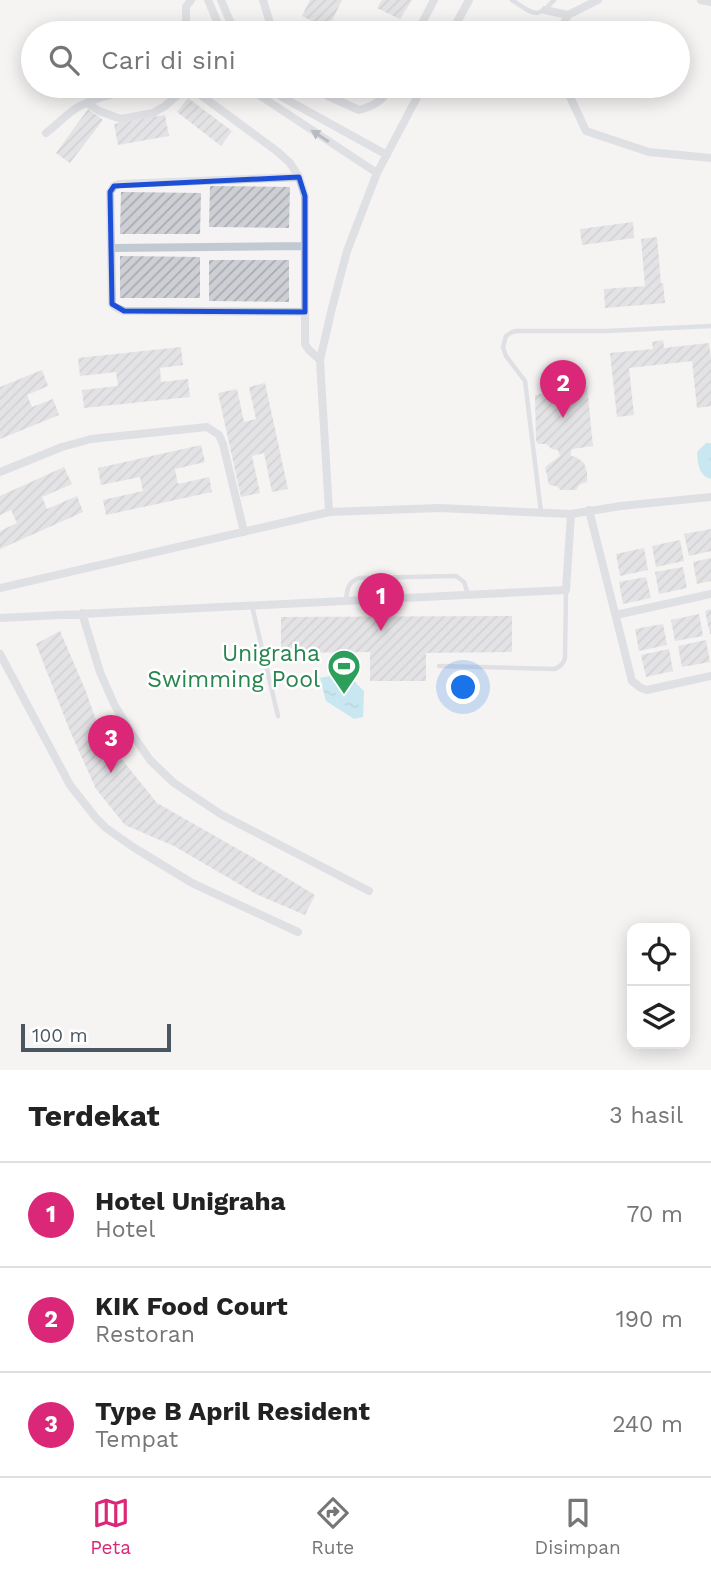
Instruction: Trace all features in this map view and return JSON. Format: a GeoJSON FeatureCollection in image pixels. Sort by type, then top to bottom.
{"type":"FeatureCollection","features":[{"type":"Feature","properties":{"kind":"street"},"geometry":{"type":"LineString","coordinates":[[186,21],[186,7],[191,0]]}},
{"type":"Feature","properties":{"kind":"street"},"geometry":{"type":"LineString","coordinates":[[208,0],[217,21]]}},
{"type":"Feature","properties":{"kind":"street"},"geometry":{"type":"LineString","coordinates":[[221,0],[230,21]]}},
{"type":"Feature","properties":{"kind":"street"},"geometry":{"type":"LineString","coordinates":[[263,0],[269,21]]}},
{"type":"Feature","properties":{"kind":"street"},"geometry":{"type":"LineString","coordinates":[[423,21],[434,0]]}},
{"type":"Feature","properties":{"kind":"street"},"geometry":{"type":"LineString","coordinates":[[458,21],[469,0]]}},
{"type":"Feature","properties":{"kind":"street"},"geometry":{"type":"LineString","coordinates":[[565,21],[568,15],[598,0]]}},
{"type":"Feature","properties":{"kind":"street"},"geometry":{"type":"LineString","coordinates":[[701,0],[711,2]]}},
{"type":"Feature","properties":{"kind":"street"},"geometry":{"type":"LineString","coordinates":[[545,10],[568,15]]}},
{"type":"Feature","properties":{"kind":"street"},"geometry":{"type":"LineString","coordinates":[[46,134],[77,107],[99,98]]}},
{"type":"Feature","properties":{"kind":"street"},"geometry":{"type":"LineString","coordinates":[[87,103],[99,111],[121,119],[153,113],[174,98]]}},
{"type":"Feature","properties":{"kind":"street"},"geometry":{"type":"LineString","coordinates":[[205,98],[278,152],[290,163],[299,177],[305,196],[305,344],[320,360]]}},
{"type":"Feature","properties":{"kind":"street"},"geometry":{"type":"LineString","coordinates":[[264,98],[377,173]]}},
{"type":"Feature","properties":{"kind":"street"},"geometry":{"type":"LineString","coordinates":[[284,98],[387,155]]}},
{"type":"Feature","properties":{"kind":"street"},"geometry":{"type":"LineString","coordinates":[[332,98],[359,110],[383,98]]}},
{"type":"Feature","properties":{"kind":"street"},"geometry":{"type":"LineString","coordinates":[[329,512],[320,360],[347,251],[377,173],[418,98]]}},
{"type":"Feature","properties":{"kind":"street"},"geometry":{"type":"LineString","coordinates":[[571,98],[586,131],[649,152],[711,158]]}},
{"type":"Feature","properties":{"kind":"street"},"geometry":{"type":"LineString","coordinates":[[299,177],[114,186],[110,192],[112,304],[124,311],[305,312]]}},
{"type":"Feature","properties":{"kind":"street"},"geometry":{"type":"LineString","coordinates":[[111,248],[305,246]]}},
{"type":"Feature","properties":{"kind":"street"},"geometry":{"type":"LineString","coordinates":[[0,472],[62,447],[91,439],[207,427],[219,435],[223,444],[244,531]]}},
{"type":"Feature","properties":{"kind":"street"},"geometry":{"type":"LineString","coordinates":[[0,588],[329,512],[439,508],[571,514],[711,496]]}},
{"type":"Feature","properties":{"kind":"street"},"geometry":{"type":"LineString","coordinates":[[589,510],[632,681],[647,690],[711,676]]}},
{"type":"Feature","properties":{"kind":"street"},"geometry":{"type":"LineString","coordinates":[[0,618],[566,590],[571,514]]}},
{"type":"Feature","properties":{"kind":"street"},"geometry":{"type":"LineString","coordinates":[[616,615],[711,594]]}},
{"type":"Feature","properties":{"kind":"street"},"geometry":{"type":"LineString","coordinates":[[82,613],[100,672],[114,704],[150,760],[174,783],[222,815],[369,891]]}},
{"type":"Feature","properties":{"kind":"street"},"geometry":{"type":"LineString","coordinates":[[0,654],[70,785],[106,828],[192,883],[298,932]]}},
{"type":"Feature","properties":{"kind":"lane"},"geometry":{"type":"LineString","coordinates":[[512,0],[536,13],[541,13],[554,0]]}},
{"type":"Feature","properties":{"kind":"lane"},"geometry":{"type":"LineString","coordinates":[[541,512],[525,381],[506,356],[503,346],[506,336],[517,331],[607,331],[711,326]]}},
{"type":"Feature","properties":{"kind":"lane"},"geometry":{"type":"LineString","coordinates":[[346,600],[348,587],[359,578],[456,576],[464,582],[468,594]]}},
{"type":"Feature","properties":{"kind":"lane"},"geometry":{"type":"LineString","coordinates":[[439,666],[559,667],[565,658],[566,590]]}},
{"type":"Feature","properties":{"kind":"lane"},"geometry":{"type":"LineString","coordinates":[[251,605],[278,716]]}},
{"type":"Feature","properties":{"kind":"highlighted area"},"geometry":{"type":"Polygon","coordinates":[[[299,177],[305,196],[305,312],[124,311],[112,304],[110,192],[114,186],[299,177]]]}},
{"type":"Feature","properties":{"kind":"water"},"geometry":{"type":"Polygon","coordinates":[[[706,443],[711,443],[711,479],[699,468],[697,452],[706,443]]]}},
{"type":"Feature","properties":{"kind":"water","name":"Unigraha Swimming Pool"},"geometry":{"type":"Polygon","coordinates":[[[341,674],[349,683],[355,682],[364,691],[363,717],[354,719],[326,701],[320,678],[341,674]]]}},
{"type":"Feature","properties":{"kind":"building"},"geometry":{"type":"Polygon","coordinates":[[[310,0],[342,0],[332,21],[312,21],[302,16],[310,0]]]}},
{"type":"Feature","properties":{"kind":"building"},"geometry":{"type":"Polygon","coordinates":[[[382,0],[412,0],[400,19],[377,8],[382,0]]]}},
{"type":"Feature","properties":{"kind":"building"},"geometry":{"type":"Polygon","coordinates":[[[188,98],[232,131],[221,146],[177,112],[188,98]]]}},
{"type":"Feature","properties":{"kind":"building"},"geometry":{"type":"Polygon","coordinates":[[[88,109],[103,120],[70,163],[56,153],[88,109]]]}},
{"type":"Feature","properties":{"kind":"building"},"geometry":{"type":"Polygon","coordinates":[[[165,115],[169,136],[118,145],[114,124],[165,115]]]}},
{"type":"Feature","properties":{"kind":"building"},"geometry":{"type":"Polygon","coordinates":[[[210,186],[290,187],[289,228],[209,227],[210,186]]]}},
{"type":"Feature","properties":{"kind":"building"},"geometry":{"type":"Polygon","coordinates":[[[121,192],[201,193],[200,234],[120,234],[121,192]]]}},
{"type":"Feature","properties":{"kind":"building"},"geometry":{"type":"Polygon","coordinates":[[[633,222],[634,238],[582,245],[580,229],[633,222]]]}},
{"type":"Feature","properties":{"kind":"building"},"geometry":{"type":"Polygon","coordinates":[[[657,237],[665,303],[605,308],[604,289],[645,286],[641,239],[657,237]]]}},
{"type":"Feature","properties":{"kind":"building"},"geometry":{"type":"Polygon","coordinates":[[[120,256],[200,257],[200,298],[120,298],[120,256]]]}},
{"type":"Feature","properties":{"kind":"building"},"geometry":{"type":"Polygon","coordinates":[[[209,260],[289,260],[289,302],[209,301],[209,260]]]}},
{"type":"Feature","properties":{"kind":"building"},"geometry":{"type":"Polygon","coordinates":[[[663,340],[664,348],[709,343],[711,406],[697,408],[692,361],[629,368],[634,415],[617,417],[610,353],[653,349],[652,342],[663,340]]]}},
{"type":"Feature","properties":{"kind":"building"},"geometry":{"type":"Polygon","coordinates":[[[181,347],[183,365],[160,368],[161,382],[188,379],[190,397],[84,408],[82,390],[118,386],[116,372],[80,376],[78,358],[181,347]]]}},
{"type":"Feature","properties":{"kind":"building"},"geometry":{"type":"Polygon","coordinates":[[[42,370],[48,386],[27,395],[32,407],[53,399],[59,415],[0,439],[0,387],[42,370]]]}},
{"type":"Feature","properties":{"kind":"building"},"geometry":{"type":"Polygon","coordinates":[[[265,383],[288,489],[272,492],[264,453],[252,456],[260,493],[241,497],[218,393],[237,389],[244,422],[256,419],[249,387],[265,383]]]}},
{"type":"Feature","properties":{"kind":"building"},"geometry":{"type":"Polygon","coordinates":[[[587,386],[593,446],[572,449],[571,456],[584,463],[587,482],[580,484],[576,490],[561,490],[549,485],[545,467],[560,456],[558,450],[546,444],[538,444],[536,440],[535,395],[587,386]]]}},
{"type":"Feature","properties":{"kind":"building"},"geometry":{"type":"Polygon","coordinates":[[[201,445],[205,462],[175,469],[178,484],[209,477],[212,492],[106,515],[103,500],[143,491],[140,477],[101,485],[98,468],[201,445]]]}},
{"type":"Feature","properties":{"kind":"building"},"geometry":{"type":"Polygon","coordinates":[[[64,467],[72,484],[42,497],[47,509],[77,496],[83,512],[0,549],[0,531],[17,523],[11,510],[0,515],[0,496],[64,467]]]}},
{"type":"Feature","properties":{"kind":"building"},"geometry":{"type":"Polygon","coordinates":[[[711,529],[711,551],[689,556],[684,534],[711,529]]]}},
{"type":"Feature","properties":{"kind":"building"},"geometry":{"type":"Polygon","coordinates":[[[680,540],[684,561],[656,567],[652,546],[680,540]]]}},
{"type":"Feature","properties":{"kind":"building"},"geometry":{"type":"Polygon","coordinates":[[[644,548],[648,570],[620,576],[616,554],[644,548]]]}},
{"type":"Feature","properties":{"kind":"building"},"geometry":{"type":"Polygon","coordinates":[[[711,558],[711,581],[697,584],[693,562],[711,558]]]}},
{"type":"Feature","properties":{"kind":"building"},"geometry":{"type":"Polygon","coordinates":[[[683,567],[687,588],[659,594],[655,572],[683,567]]]}},
{"type":"Feature","properties":{"kind":"building"},"geometry":{"type":"Polygon","coordinates":[[[646,577],[651,598],[623,604],[619,582],[646,577]]]}},
{"type":"Feature","properties":{"kind":"building"},"geometry":{"type":"Polygon","coordinates":[[[711,609],[711,634],[710,634],[705,611],[711,609]]]}},
{"type":"Feature","properties":{"kind":"building"},"geometry":{"type":"Polygon","coordinates":[[[699,614],[703,636],[675,641],[671,620],[699,614]]]}},
{"type":"Feature","properties":{"kind":"building"},"geometry":{"type":"Polygon","coordinates":[[[512,616],[512,652],[426,653],[426,681],[370,681],[370,652],[281,653],[281,617],[512,616]]]}},
{"type":"Feature","properties":{"kind":"building"},"geometry":{"type":"Polygon","coordinates":[[[663,624],[667,645],[639,651],[635,629],[663,624]]]}},
{"type":"Feature","properties":{"kind":"building"},"geometry":{"type":"Polygon","coordinates":[[[60,631],[99,728],[157,803],[315,895],[305,915],[256,894],[174,846],[125,825],[96,789],[36,644],[60,631]]]}},
{"type":"Feature","properties":{"kind":"building"},"geometry":{"type":"Polygon","coordinates":[[[706,640],[710,662],[682,667],[678,646],[706,640]]]}},
{"type":"Feature","properties":{"kind":"building"},"geometry":{"type":"Polygon","coordinates":[[[669,649],[673,671],[646,677],[641,655],[669,649]]]}},
{"type":"Feature","properties":{"kind":"place","name":"KIK Food Court"},"geometry":{"type":"Point","coordinates":[563,418]}},
{"type":"Feature","properties":{"kind":"place","name":"Hotel Unigraha"},"geometry":{"type":"Point","coordinates":[381,631]}},
{"type":"Feature","properties":{"kind":"place","name":"Unigraha Swimming Pool"},"geometry":{"type":"Point","coordinates":[344,696]}},
{"type":"Feature","properties":{"kind":"place","name":"Type B April Resident"},"geometry":{"type":"Point","coordinates":[111,773]}}]}
